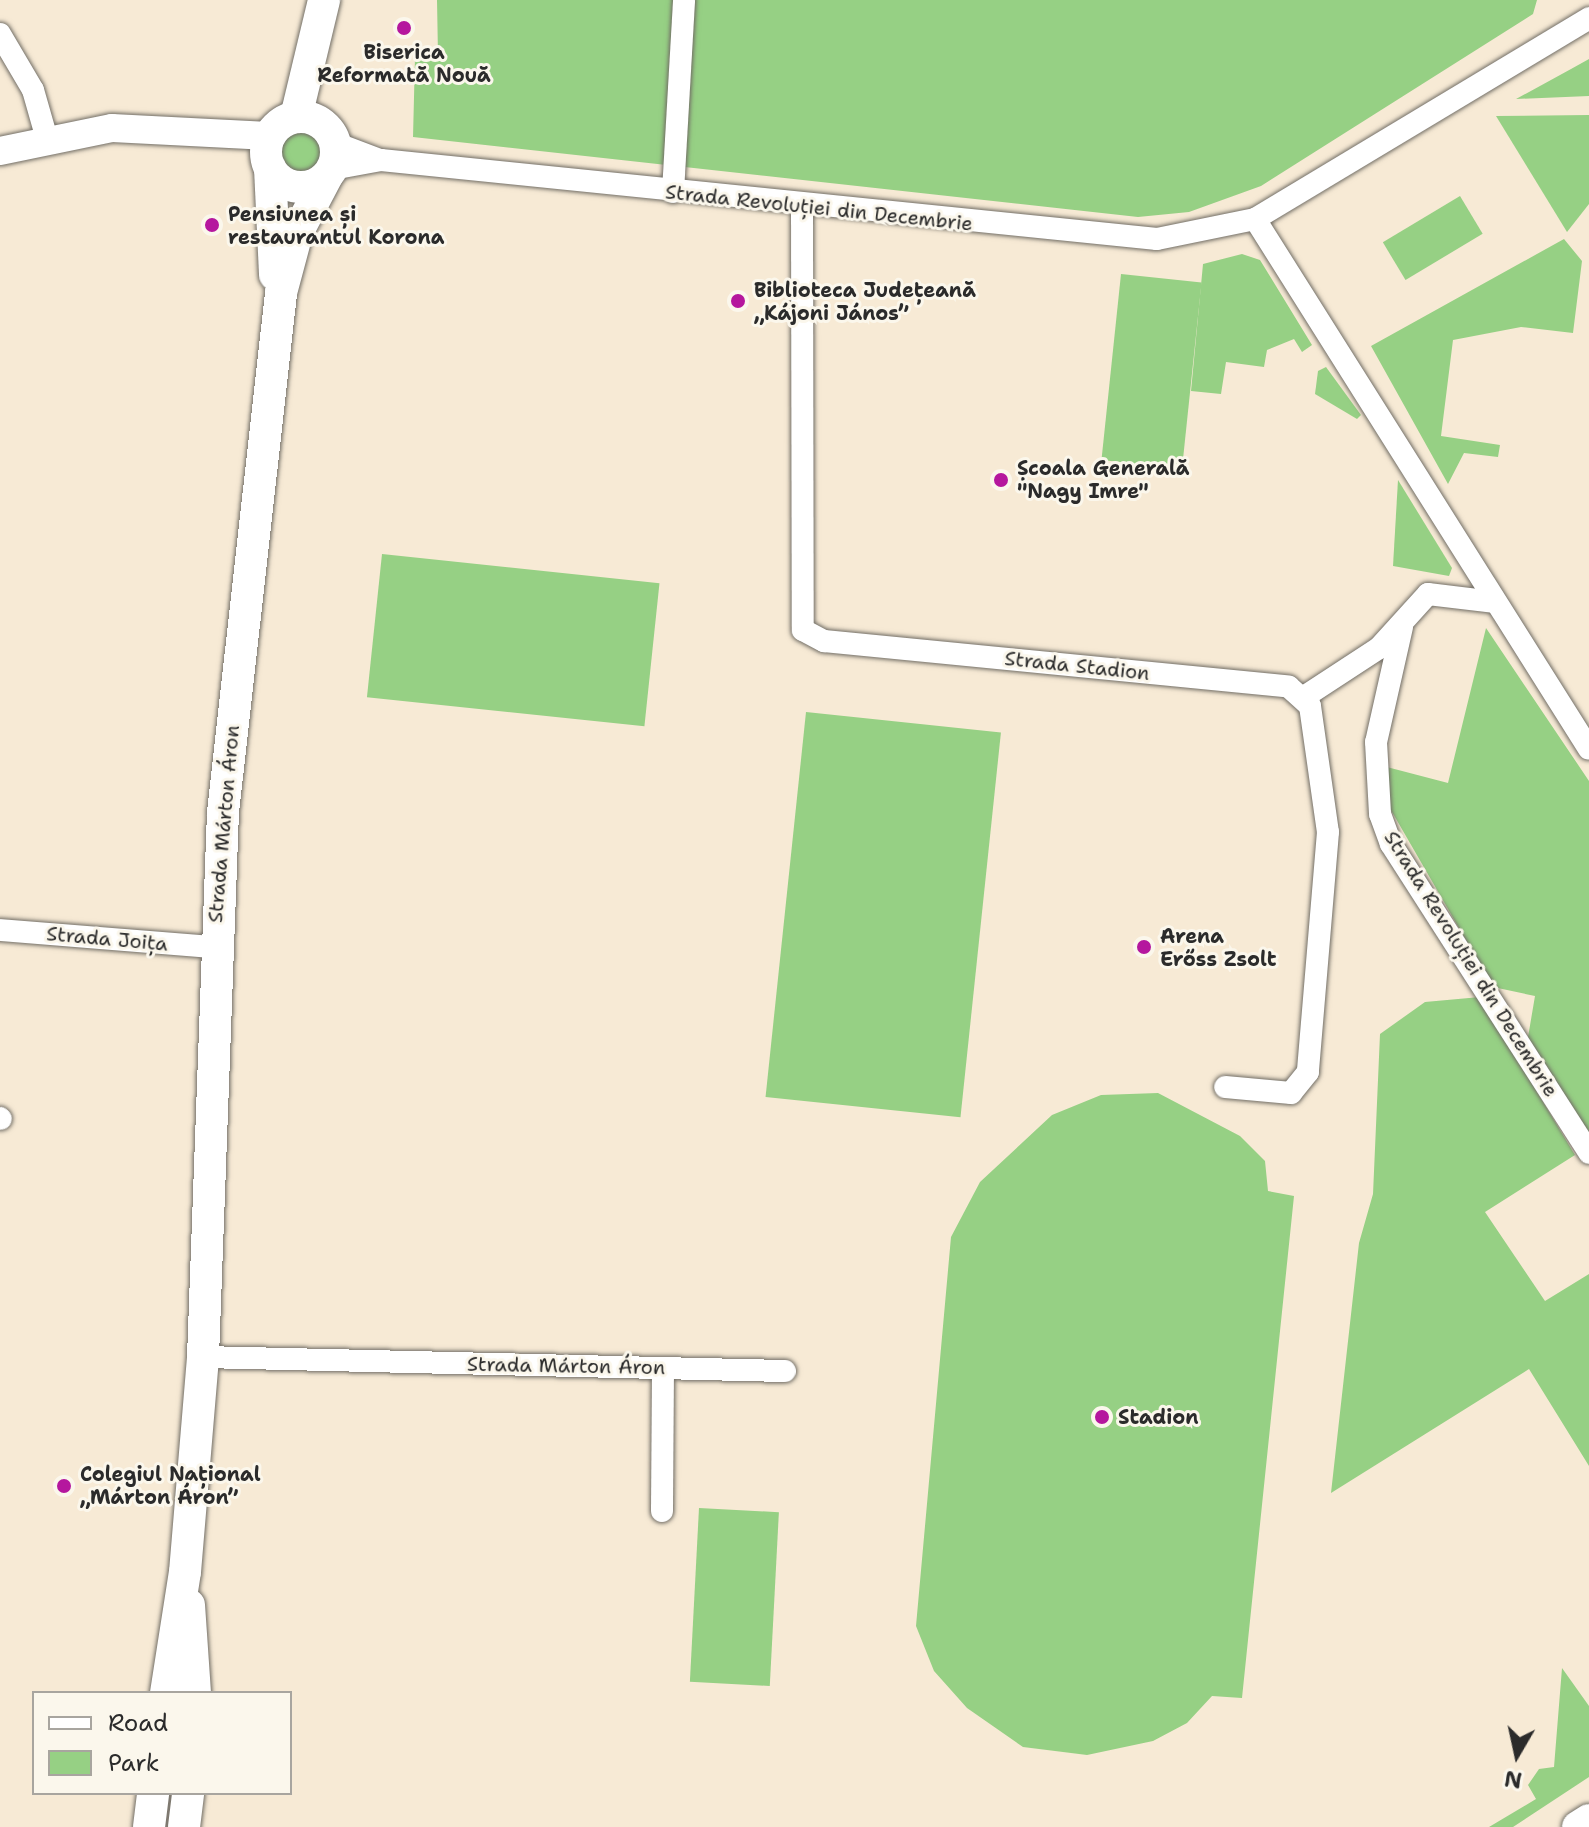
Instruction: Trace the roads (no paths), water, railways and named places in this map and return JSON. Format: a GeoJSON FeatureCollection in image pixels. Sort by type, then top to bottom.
{"type":"FeatureCollection","features":[{"type":"Feature","properties":{"kind":"main road"},"geometry":{"type":"LineString","coordinates":[[322,145],[268,154],[292,186],[322,145],[317,41],[324,0]]}},
{"type":"Feature","properties":{"kind":"main road","name":"Strada Márton Áron"},"geometry":{"type":"LineString","coordinates":[[166,1691],[185,1572],[203,1357],[213,947],[281,293],[322,145]]}},
{"type":"Feature","properties":{"kind":"main road","name":"Strada Márton Áron"},"geometry":{"type":"LineString","coordinates":[[268,154],[281,293]]}},
{"type":"Feature","properties":{"kind":"main road","name":"Strada Márton Áron"},"geometry":{"type":"LineString","coordinates":[[185,1572],[195,1691]]}},
{"type":"Feature","properties":{"kind":"main road"},"geometry":{"type":"LineString","coordinates":[[149,1827],[153,1795]]}},
{"type":"Feature","properties":{"kind":"main road"},"geometry":{"type":"LineString","coordinates":[[184,1827],[188,1795]]}},
{"type":"Feature","properties":{"kind":"main road"},"geometry":{"type":"LineString","coordinates":[[1578,1827],[1589,1820]]}},
{"type":"Feature","properties":{"kind":"street"},"geometry":{"type":"LineString","coordinates":[[673,192],[684,0]]}},
{"type":"Feature","properties":{"kind":"street","name":"Strada Revoluției din Decembrie"},"geometry":{"type":"LineString","coordinates":[[322,145],[381,160],[1131,240],[1255,219],[1589,18]]}},
{"type":"Feature","properties":{"kind":"street"},"geometry":{"type":"LineString","coordinates":[[0,34],[33,90],[47,139]]}},
{"type":"Feature","properties":{"kind":"street"},"geometry":{"type":"LineString","coordinates":[[0,151],[112,128],[209,133],[268,154]]}},
{"type":"Feature","properties":{"kind":"street","name":"Strada Stadion"},"geometry":{"type":"LineString","coordinates":[[802,206],[803,630],[824,641],[1289,687],[1304,697]]}},
{"type":"Feature","properties":{"kind":"street"},"geometry":{"type":"LineString","coordinates":[[1255,219],[1430,504],[1589,749]]}},
{"type":"Feature","properties":{"kind":"street"},"geometry":{"type":"LineString","coordinates":[[1225,1087],[1291,1093],[1308,1072],[1328,832],[1323,771],[1304,697],[1402,627],[1428,594],[1494,602]]}},
{"type":"Feature","properties":{"kind":"street","name":"Strada Revoluției din Decembrie"},"geometry":{"type":"LineString","coordinates":[[1402,627],[1376,742],[1380,814],[1391,844],[1589,1153]]}},
{"type":"Feature","properties":{"kind":"street","name":"Strada Joița"},"geometry":{"type":"LineString","coordinates":[[0,930],[213,947]]}},
{"type":"Feature","properties":{"kind":"street","name":"Strada Márton Áron"},"geometry":{"type":"LineString","coordinates":[[203,1357],[785,1371]]}},
{"type":"Feature","properties":{"kind":"street"},"geometry":{"type":"LineString","coordinates":[[662,1511],[663,1369]]}},
{"type":"Feature","properties":{"kind":"place","name":"Biserica Reformată Nouă"},"geometry":{"type":"Point","coordinates":[404,28]}},
{"type":"Feature","properties":{"kind":"place","name":"Pensiunea și restaurantul Korona"},"geometry":{"type":"Point","coordinates":[212,225]}},
{"type":"Feature","properties":{"kind":"place","name":"Biblioteca Județeană „Kájoni János”"},"geometry":{"type":"Point","coordinates":[738,301]}},
{"type":"Feature","properties":{"kind":"place","name":"Școala Generală \"Nagy Imre\""},"geometry":{"type":"Point","coordinates":[1001,480]}},
{"type":"Feature","properties":{"kind":"place","name":"Arena Erőss Zsolt"},"geometry":{"type":"Point","coordinates":[1144,947]}},
{"type":"Feature","properties":{"kind":"place","name":"Stadion"},"geometry":{"type":"Point","coordinates":[1102,1417]}},
{"type":"Feature","properties":{"kind":"place","name":"Colegiul Național „Márton Áron”"},"geometry":{"type":"Point","coordinates":[64,1486]}}]}
